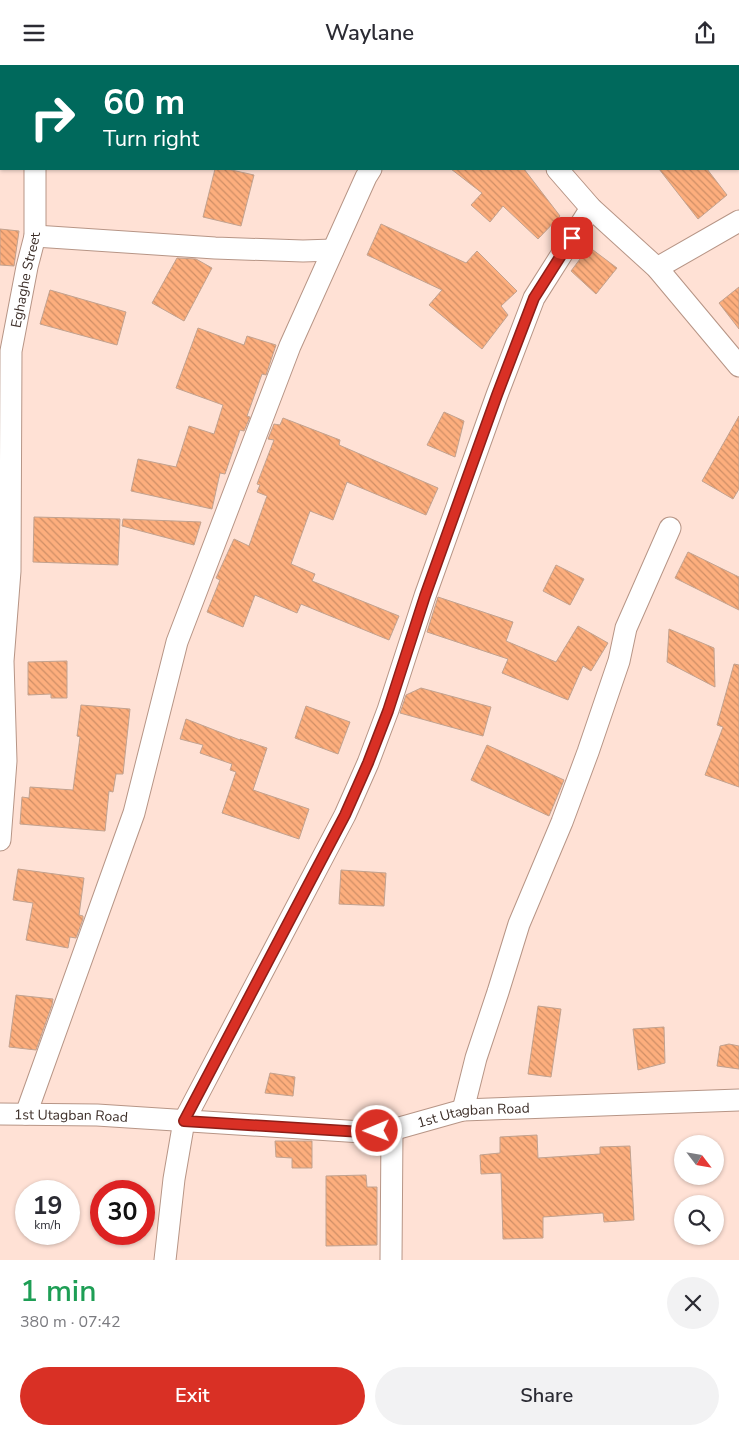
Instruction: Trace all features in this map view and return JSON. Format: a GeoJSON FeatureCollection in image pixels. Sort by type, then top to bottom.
{"type":"FeatureCollection","features":[{"type":"Feature","properties":{"kind":"street","name":"Eghaghe Street"},"geometry":{"type":"LineString","coordinates":[[0,840],[6,761],[3,661],[10,571],[11,351],[35,236],[35,170]]}},
{"type":"Feature","properties":{"kind":"street"},"geometry":{"type":"LineString","coordinates":[[26,1114],[134,813],[177,642],[290,346],[370,170]]}},
{"type":"Feature","properties":{"kind":"street"},"geometry":{"type":"LineString","coordinates":[[558,170],[591,208],[657,269],[739,366]]}},
{"type":"Feature","properties":{"kind":"street"},"geometry":{"type":"LineString","coordinates":[[165,1260],[174,1179],[184,1121],[345,815],[388,711],[425,596],[534,298],[591,208]]}},
{"type":"Feature","properties":{"kind":"street"},"geometry":{"type":"LineString","coordinates":[[657,269],[739,221]]}},
{"type":"Feature","properties":{"kind":"street"},"geometry":{"type":"LineString","coordinates":[[35,236],[216,248],[303,251],[333,250]]}},
{"type":"Feature","properties":{"kind":"street"},"geometry":{"type":"LineString","coordinates":[[463,1110],[476,1058],[519,925],[562,822],[588,752],[619,661],[626,628],[670,528]]}},
{"type":"Feature","properties":{"kind":"street","name":"1st Utagban Road"},"geometry":{"type":"LineString","coordinates":[[0,1114],[97,1115],[362,1132],[392,1130],[463,1110],[739,1101]]}},
{"type":"Feature","properties":{"kind":"street"},"geometry":{"type":"LineString","coordinates":[[391,1260],[392,1130]]}},
{"type":"Feature","properties":{"kind":"building"},"geometry":{"type":"Polygon","coordinates":[[[215,170],[232,170],[254,175],[241,226],[203,217],[215,170]]]}},
{"type":"Feature","properties":{"kind":"building"},"geometry":{"type":"Polygon","coordinates":[[[452,170],[525,170],[560,216],[538,239],[503,206],[490,222],[471,205],[482,193],[452,170]]]}},
{"type":"Feature","properties":{"kind":"building"},"geometry":{"type":"Polygon","coordinates":[[[660,170],[708,170],[727,195],[698,219],[660,170]]]}},
{"type":"Feature","properties":{"kind":"building"},"geometry":{"type":"Polygon","coordinates":[[[381,224],[466,263],[477,251],[517,291],[501,306],[508,315],[482,349],[429,305],[442,290],[367,255],[381,224]]]}},
{"type":"Feature","properties":{"kind":"building"},"geometry":{"type":"Polygon","coordinates":[[[0,229],[19,231],[14,266],[0,265],[0,229]]]}},
{"type":"Feature","properties":{"kind":"building"},"geometry":{"type":"Polygon","coordinates":[[[589,247],[617,268],[596,294],[571,271],[589,247]]]}},
{"type":"Feature","properties":{"kind":"building"},"geometry":{"type":"Polygon","coordinates":[[[177,258],[196,259],[212,268],[184,321],[152,303],[177,258]]]}},
{"type":"Feature","properties":{"kind":"building"},"geometry":{"type":"Polygon","coordinates":[[[739,287],[739,329],[719,303],[739,287]]]}},
{"type":"Feature","properties":{"kind":"building"},"geometry":{"type":"Polygon","coordinates":[[[50,290],[126,312],[117,345],[40,324],[50,290]]]}},
{"type":"Feature","properties":{"kind":"building"},"geometry":{"type":"Polygon","coordinates":[[[198,328],[244,345],[247,336],[276,345],[266,375],[262,374],[247,416],[250,417],[244,431],[240,430],[225,474],[220,473],[212,509],[131,491],[138,459],[176,467],[189,426],[214,434],[223,405],[176,388],[198,328]]]}},
{"type":"Feature","properties":{"kind":"building"},"geometry":{"type":"Polygon","coordinates":[[[444,412],[464,421],[455,457],[427,445],[444,412]]]}},
{"type":"Feature","properties":{"kind":"building"},"geometry":{"type":"Polygon","coordinates":[[[739,416],[739,489],[733,499],[702,481],[739,416]]]}},
{"type":"Feature","properties":{"kind":"building"},"geometry":{"type":"Polygon","coordinates":[[[283,418],[340,440],[339,445],[438,488],[426,515],[347,482],[333,520],[310,511],[291,564],[315,574],[312,581],[399,616],[389,640],[301,604],[297,613],[255,595],[243,627],[207,612],[220,580],[216,578],[234,539],[249,546],[267,496],[257,492],[260,485],[257,484],[274,440],[268,439],[274,424],[280,425],[283,418]]]}},
{"type":"Feature","properties":{"kind":"building"},"geometry":{"type":"Polygon","coordinates":[[[34,517],[120,519],[118,565],[33,562],[34,517]]]}},
{"type":"Feature","properties":{"kind":"building"},"geometry":{"type":"Polygon","coordinates":[[[123,519],[201,522],[194,545],[122,526],[123,519]]]}},
{"type":"Feature","properties":{"kind":"building"},"geometry":{"type":"Polygon","coordinates":[[[688,552],[739,577],[739,610],[675,578],[688,552]]]}},
{"type":"Feature","properties":{"kind":"building"},"geometry":{"type":"Polygon","coordinates":[[[556,565],[584,579],[570,605],[543,591],[556,565]]]}},
{"type":"Feature","properties":{"kind":"building"},"geometry":{"type":"Polygon","coordinates":[[[438,597],[513,622],[506,641],[556,662],[578,626],[608,643],[591,671],[583,666],[568,700],[502,673],[508,659],[427,632],[438,597]]]}},
{"type":"Feature","properties":{"kind":"building"},"geometry":{"type":"Polygon","coordinates":[[[669,629],[714,648],[715,687],[667,662],[669,629]]]}},
{"type":"Feature","properties":{"kind":"building"},"geometry":{"type":"Polygon","coordinates":[[[67,661],[67,698],[51,698],[51,694],[28,695],[28,662],[67,661]]]}},
{"type":"Feature","properties":{"kind":"building"},"geometry":{"type":"Polygon","coordinates":[[[734,664],[739,665],[739,787],[705,775],[723,727],[717,725],[734,664]]]}},
{"type":"Feature","properties":{"kind":"building"},"geometry":{"type":"Polygon","coordinates":[[[421,688],[491,707],[483,736],[400,713],[406,695],[421,688]]]}},
{"type":"Feature","properties":{"kind":"building"},"geometry":{"type":"Polygon","coordinates":[[[81,705],[130,709],[123,774],[116,774],[113,792],[109,791],[105,831],[20,824],[22,797],[29,798],[30,787],[73,790],[80,737],[77,736],[81,705]]]}},
{"type":"Feature","properties":{"kind":"building"},"geometry":{"type":"Polygon","coordinates":[[[306,706],[350,722],[338,754],[295,738],[306,706]]]}},
{"type":"Feature","properties":{"kind":"building"},"geometry":{"type":"Polygon","coordinates":[[[186,719],[240,740],[267,748],[253,790],[309,809],[299,839],[222,813],[236,772],[230,770],[232,764],[200,753],[203,745],[180,739],[186,719]]]}},
{"type":"Feature","properties":{"kind":"building"},"geometry":{"type":"Polygon","coordinates":[[[487,745],[564,780],[549,816],[471,780],[487,745]]]}},
{"type":"Feature","properties":{"kind":"building"},"geometry":{"type":"Polygon","coordinates":[[[18,869],[84,878],[79,915],[83,916],[83,919],[76,938],[70,937],[68,948],[26,940],[33,903],[13,900],[18,869]]]}},
{"type":"Feature","properties":{"kind":"building"},"geometry":{"type":"Polygon","coordinates":[[[341,870],[386,873],[384,906],[339,904],[341,870]]]}},
{"type":"Feature","properties":{"kind":"building"},"geometry":{"type":"Polygon","coordinates":[[[16,995],[53,999],[36,1050],[9,1047],[16,995]]]}},
{"type":"Feature","properties":{"kind":"building"},"geometry":{"type":"Polygon","coordinates":[[[538,1006],[561,1009],[551,1077],[528,1074],[538,1006]]]}},
{"type":"Feature","properties":{"kind":"building"},"geometry":{"type":"Polygon","coordinates":[[[664,1027],[665,1063],[638,1070],[633,1029],[664,1027]]]}},
{"type":"Feature","properties":{"kind":"building"},"geometry":{"type":"Polygon","coordinates":[[[729,1044],[739,1046],[739,1069],[717,1066],[720,1046],[729,1044]]]}},
{"type":"Feature","properties":{"kind":"building"},"geometry":{"type":"Polygon","coordinates":[[[270,1073],[295,1077],[293,1096],[265,1093],[270,1073]]]}},
{"type":"Feature","properties":{"kind":"building"},"geometry":{"type":"Polygon","coordinates":[[[537,1135],[538,1158],[600,1154],[600,1147],[630,1146],[634,1220],[604,1222],[603,1213],[543,1217],[543,1238],[503,1239],[501,1173],[481,1174],[480,1155],[500,1153],[500,1137],[537,1135]]]}},
{"type":"Feature","properties":{"kind":"building"},"geometry":{"type":"Polygon","coordinates":[[[275,1141],[312,1141],[312,1168],[292,1168],[292,1158],[276,1157],[275,1141]]]}},
{"type":"Feature","properties":{"kind":"building"},"geometry":{"type":"Polygon","coordinates":[[[366,1175],[367,1187],[377,1187],[377,1245],[326,1246],[326,1176],[366,1175]]]}},
{"type":"Feature","properties":{"kind":"route"},"geometry":{"type":"LineString","coordinates":[[377,1131],[362,1132],[184,1121],[345,815],[368,763],[388,711],[425,596],[534,298],[572,238]]}}]}
